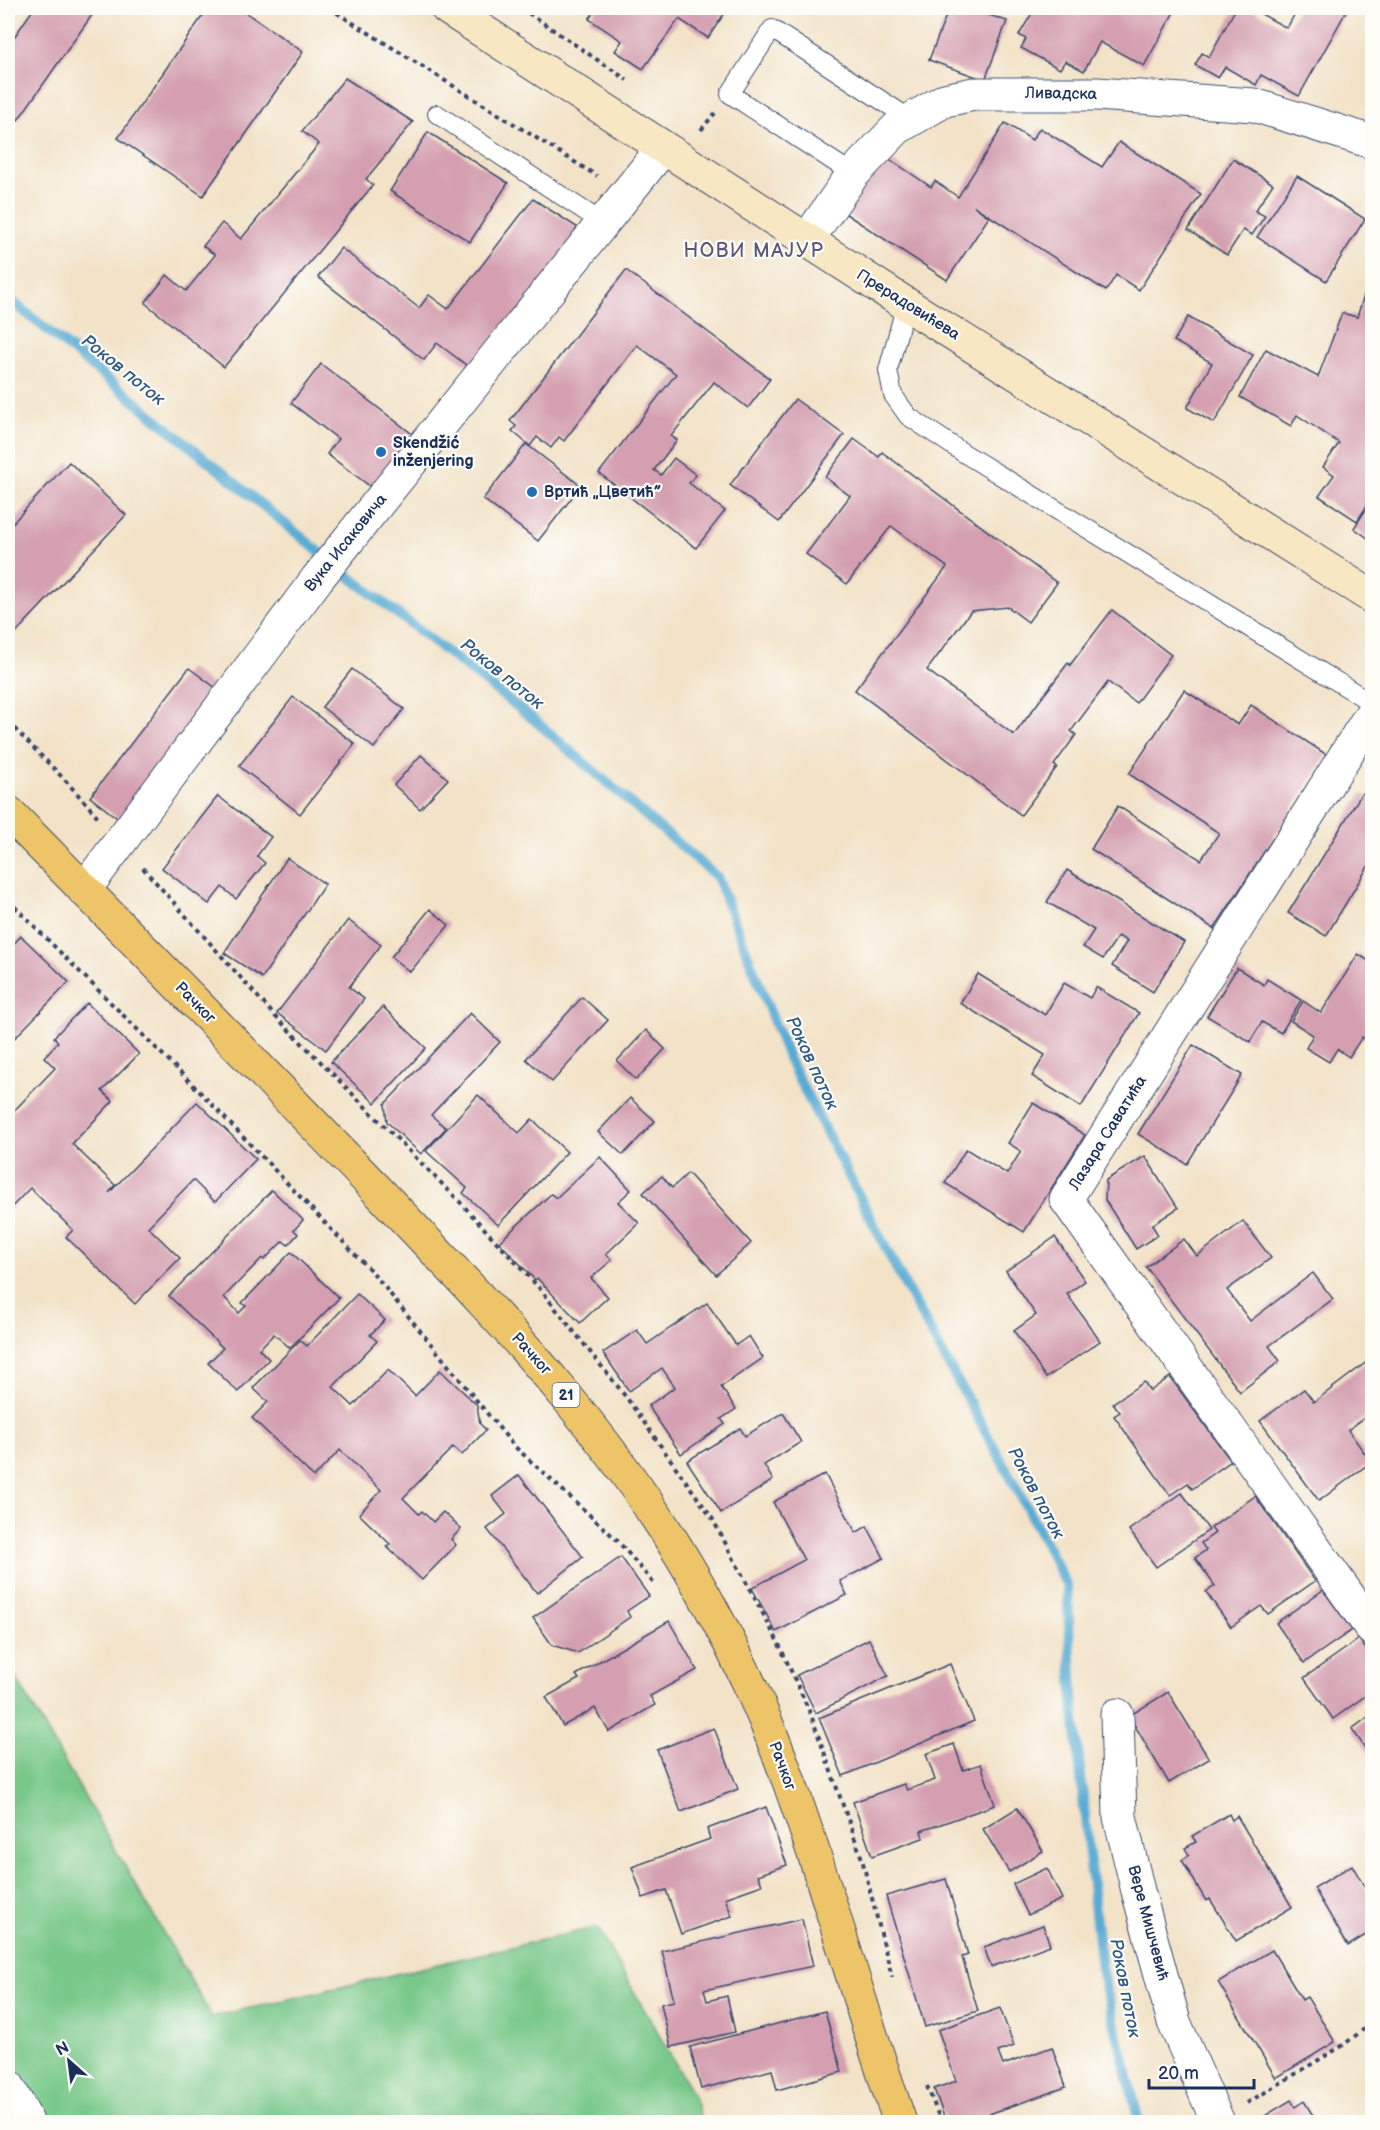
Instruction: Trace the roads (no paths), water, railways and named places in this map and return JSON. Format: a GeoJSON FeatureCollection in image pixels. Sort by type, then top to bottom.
{"type":"FeatureCollection","features":[{"type":"Feature","properties":{"kind":"main road","name":"Прерадовићева"},"geometry":{"type":"LineString","coordinates":[[447,8],[906,304],[1372,597]]}},
{"type":"Feature","properties":{"kind":"main road","name":"Рачког"},"geometry":{"type":"LineString","coordinates":[[8,812],[355,1167],[530,1352],[593,1427],[657,1516],[714,1614],[746,1677],[781,1760],[840,1933],[900,2122]]}},
{"type":"Feature","properties":{"kind":"street","name":"Ливадска"},"geometry":{"type":"LineString","coordinates":[[807,240],[853,174],[897,128],[945,100],[974,94],[1097,94],[1254,105],[1372,142]]}},
{"type":"Feature","properties":{"kind":"street","name":"Вука Исаковича"},"geometry":{"type":"LineString","coordinates":[[84,890],[317,579],[663,148]]}},
{"type":"Feature","properties":{"kind":"street","name":"Лазара Саватића"},"geometry":{"type":"LineString","coordinates":[[1372,713],[1066,1199],[1372,1629]]}},
{"type":"Feature","properties":{"kind":"street","name":"Вере Мишчевић"},"geometry":{"type":"LineString","coordinates":[[1117,1715],[1120,1816],[1138,1891],[1174,2022],[1217,2121]]}},
{"type":"Feature","properties":{"kind":"street"},"geometry":{"type":"LineString","coordinates":[[8,2086],[27,2122]]}},
{"type":"Feature","properties":{"kind":"lane"},"geometry":{"type":"LineString","coordinates":[[853,174],[730,94],[772,29],[910,119]]}},
{"type":"Feature","properties":{"kind":"lane"},"geometry":{"type":"LineString","coordinates":[[437,114],[603,223]]}},
{"type":"Feature","properties":{"kind":"lane"},"geometry":{"type":"LineString","coordinates":[[906,304],[888,370],[893,395],[908,416],[1003,477],[1372,703]]}},
{"type":"Feature","properties":{"kind":"waterway","name":"Роков поток"},"geometry":{"type":"LineString","coordinates":[[8,298],[354,580],[533,719],[717,877],[789,1060],[907,1289],[1018,1491],[1067,1586],[1074,1712],[1101,1969],[1139,2122]]}},
{"type":"Feature","properties":{"kind":"place","name":"Skendžić inženjering"},"geometry":{"type":"Point","coordinates":[381,452]}},
{"type":"Feature","properties":{"kind":"place","name":"Вртић „Цветић”"},"geometry":{"type":"Point","coordinates":[532,492]}},
{"type":"Feature","properties":{"kind":"district","name":"НОВИ МАЈУР"},"geometry":{"type":"Point","coordinates":[754,251]}}]}
